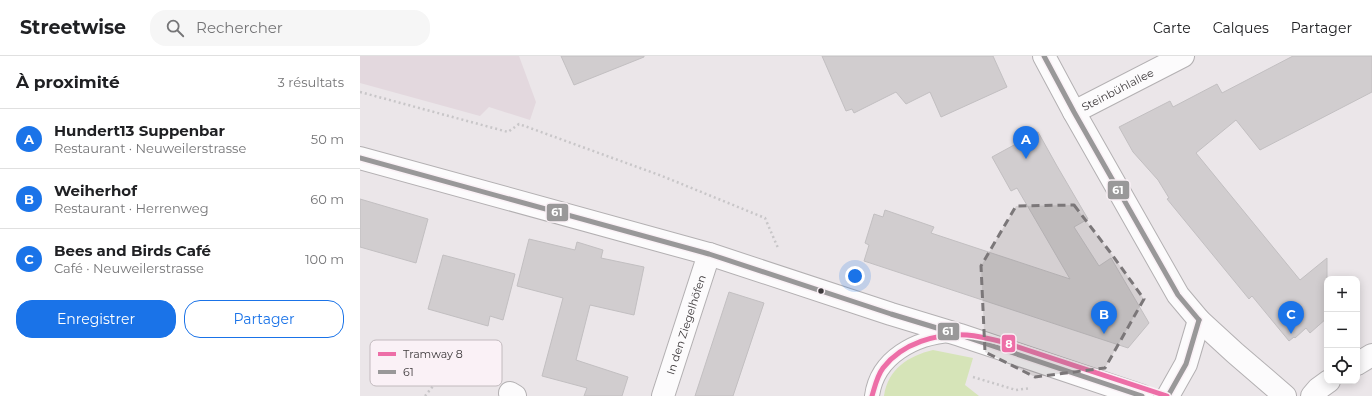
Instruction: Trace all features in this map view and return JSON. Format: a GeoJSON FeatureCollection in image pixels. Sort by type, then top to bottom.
{"type":"FeatureCollection","features":[{"type":"Feature","properties":{"kind":"street"},"geometry":{"type":"LineString","coordinates":[[1044,56],[1074,112],[1178,295],[1199,320],[1285,396]]}},
{"type":"Feature","properties":{"kind":"street","name":"Steinbühlallee"},"geometry":{"type":"LineString","coordinates":[[1074,112],[1183,56]]}},
{"type":"Feature","properties":{"kind":"street"},"geometry":{"type":"LineString","coordinates":[[360,158],[709,254],[960,335],[1142,396]]}},
{"type":"Feature","properties":{"kind":"street","name":"In den Ziegelhöfen"},"geometry":{"type":"LineString","coordinates":[[663,396],[709,254]]}},
{"type":"Feature","properties":{"kind":"street"},"geometry":{"type":"LineString","coordinates":[[1168,396],[1186,364],[1199,320]]}},
{"type":"Feature","properties":{"kind":"street"},"geometry":{"type":"LineString","coordinates":[[1360,362],[1372,355]]}},
{"type":"Feature","properties":{"kind":"street"},"geometry":{"type":"LineString","coordinates":[[1312,396],[1325,384]]}},
{"type":"Feature","properties":{"kind":"lane"},"geometry":{"type":"LineString","coordinates":[[872,396],[878,376],[890,360],[900,351],[910,345],[925,340],[947,335],[960,335]]}},
{"type":"Feature","properties":{"kind":"path"},"geometry":{"type":"LineString","coordinates":[[360,92],[508,132],[519,124],[662,176],[765,218],[792,281]]}},
{"type":"Feature","properties":{"kind":"path"},"geometry":{"type":"LineString","coordinates":[[425,396],[433,386]]}},
{"type":"Feature","properties":{"kind":"path"},"geometry":{"type":"LineString","coordinates":[[496,386],[512,394]]}},
{"type":"Feature","properties":{"kind":"highlighted area"},"geometry":{"type":"Polygon","coordinates":[[[1074,205],[1144,299],[1105,368],[1035,377],[985,352],[981,266],[1016,206],[1074,205]]]}},
{"type":"Feature","properties":{"kind":"shaded area"},"geometry":{"type":"Polygon","coordinates":[[[360,56],[519,56],[536,102],[530,120],[489,107],[480,116],[360,83],[360,56]]]}},
{"type":"Feature","properties":{"kind":"green space"},"geometry":{"type":"Polygon","coordinates":[[[933,350],[973,358],[965,385],[979,396],[884,396],[890,378],[901,365],[915,356],[933,350]]]}},
{"type":"Feature","properties":{"kind":"building"},"geometry":{"type":"Polygon","coordinates":[[[561,56],[644,56],[644,57],[574,85],[561,56]]]}},
{"type":"Feature","properties":{"kind":"building"},"geometry":{"type":"Polygon","coordinates":[[[822,56],[993,56],[1007,87],[941,117],[930,92],[906,104],[896,92],[854,113],[852,109],[846,111],[822,56]]]}},
{"type":"Feature","properties":{"kind":"building"},"geometry":{"type":"Polygon","coordinates":[[[1293,56],[1372,56],[1372,92],[1260,150],[1236,120],[1196,153],[1300,280],[1327,258],[1327,276],[1324,276],[1324,321],[1310,333],[1306,328],[1295,338],[1294,337],[1289,341],[1252,296],[1249,299],[1167,199],[1169,198],[1158,180],[1133,152],[1119,127],[1170,101],[1173,107],[1217,84],[1222,93],[1293,56]]]}},
{"type":"Feature","properties":{"kind":"building"},"geometry":{"type":"Polygon","coordinates":[[[1038,132],[1088,219],[1074,227],[1099,266],[1111,258],[1149,323],[1128,348],[864,261],[869,245],[865,243],[874,214],[883,217],[885,210],[934,227],[931,233],[1070,279],[1017,188],[1011,191],[992,157],[1038,132]]]}},
{"type":"Feature","properties":{"kind":"building"},"geometry":{"type":"Polygon","coordinates":[[[360,199],[428,219],[416,263],[360,247],[360,199]]]}},
{"type":"Feature","properties":{"kind":"building"},"geometry":{"type":"Polygon","coordinates":[[[529,239],[575,250],[577,242],[603,250],[601,258],[644,267],[634,315],[590,305],[576,360],[628,377],[622,396],[584,396],[587,388],[542,376],[563,298],[517,286],[529,239]]]}},
{"type":"Feature","properties":{"kind":"building"},"geometry":{"type":"Polygon","coordinates":[[[443,255],[515,274],[503,320],[490,316],[488,326],[428,309],[443,255]]]}},
{"type":"Feature","properties":{"kind":"building"},"geometry":{"type":"Polygon","coordinates":[[[729,292],[764,303],[733,396],[695,396],[729,292]]]}},
{"type":"Feature","properties":{"kind":"tram line","name":"8"},"geometry":{"type":"LineString","coordinates":[[872,396],[876,381],[881,371],[891,359],[900,352],[921,341],[956,335],[976,336],[1003,342],[1167,396]]}},
{"type":"Feature","properties":{"kind":"transit line","name":"61"},"geometry":{"type":"LineString","coordinates":[[1044,56],[1074,112],[1178,295],[1199,320]]}},
{"type":"Feature","properties":{"kind":"transit line","name":"61"},"geometry":{"type":"LineString","coordinates":[[360,158],[709,254],[891,314],[960,335],[1142,396]]}},
{"type":"Feature","properties":{"kind":"transit line","name":"61"},"geometry":{"type":"LineString","coordinates":[[1168,396],[1186,364],[1199,320]]}},
{"type":"Feature","properties":{"kind":"place","name":"Hundert13 Suppenbar"},"geometry":{"type":"Point","coordinates":[1026,159]}},
{"type":"Feature","properties":{"kind":"place","name":"Weiherhof"},"geometry":{"type":"Point","coordinates":[1104,334]}},
{"type":"Feature","properties":{"kind":"place","name":"Bees and Birds Café"},"geometry":{"type":"Point","coordinates":[1291,334]}}]}
